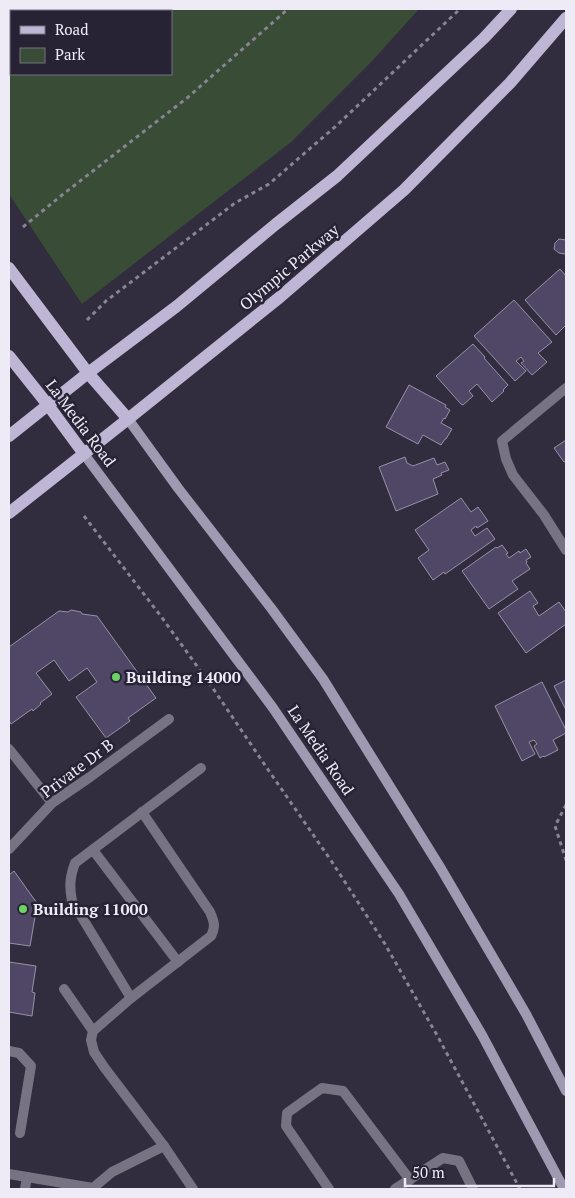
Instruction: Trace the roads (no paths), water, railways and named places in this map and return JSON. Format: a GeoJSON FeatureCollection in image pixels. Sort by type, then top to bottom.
{"type":"FeatureCollection","features":[{"type":"Feature","properties":{"kind":"main road"},"geometry":{"type":"LineString","coordinates":[[9,436],[177,306],[337,176],[484,38],[511,9]]}},
{"type":"Feature","properties":{"kind":"main road","name":"Olympic Parkway"},"geometry":{"type":"LineString","coordinates":[[9,513],[280,297],[404,190],[510,83],[566,18]]}},
{"type":"Feature","properties":{"kind":"main road"},"geometry":{"type":"LineString","coordinates":[[9,268],[88,373],[128,419],[178,488],[324,679],[440,867],[526,1014],[566,1091]]}},
{"type":"Feature","properties":{"kind":"main road","name":"La Media Road"},"geometry":{"type":"LineString","coordinates":[[9,356],[48,405],[273,708],[399,894],[482,1035],[564,1189]]}},
{"type":"Feature","properties":{"kind":"street"},"geometry":{"type":"LineString","coordinates":[[566,388],[502,441],[506,459],[513,475],[544,515],[566,550]]}},
{"type":"Feature","properties":{"kind":"street","name":"Private Dr B"},"geometry":{"type":"LineString","coordinates":[[9,849],[52,803],[169,719]]}},
{"type":"Feature","properties":{"kind":"street"},"geometry":{"type":"LineString","coordinates":[[9,749],[52,803]]}},
{"type":"Feature","properties":{"kind":"street"},"geometry":{"type":"LineString","coordinates":[[131,998],[72,902],[71,874],[76,863],[201,768]]}},
{"type":"Feature","properties":{"kind":"street"},"geometry":{"type":"LineString","coordinates":[[142,812],[210,912],[214,921],[214,929],[210,936],[131,998],[93,1031],[91,1040],[94,1052],[104,1067],[164,1146],[193,1189]]}},
{"type":"Feature","properties":{"kind":"street"},"geometry":{"type":"LineString","coordinates":[[93,850],[178,962]]}},
{"type":"Feature","properties":{"kind":"street"},"geometry":{"type":"LineString","coordinates":[[64,989],[93,1031]]}},
{"type":"Feature","properties":{"kind":"street"},"geometry":{"type":"LineString","coordinates":[[9,1051],[19,1053],[31,1066],[20,1133]]}},
{"type":"Feature","properties":{"kind":"street"},"geometry":{"type":"LineString","coordinates":[[329,1189],[286,1126],[287,1113],[322,1088],[343,1091],[410,1180]]}},
{"type":"Feature","properties":{"kind":"street"},"geometry":{"type":"LineString","coordinates":[[14,1176],[93,1188],[112,1172],[164,1146]]}},
{"type":"Feature","properties":{"kind":"street"},"geometry":{"type":"LineString","coordinates":[[396,1189],[443,1158],[459,1161],[474,1189]]}},
{"type":"Feature","properties":{"kind":"street"},"geometry":{"type":"LineString","coordinates":[[14,1176],[25,1189]]}},
{"type":"Feature","properties":{"kind":"place","name":"Building 14000"},"geometry":{"type":"Point","coordinates":[116,677]}},
{"type":"Feature","properties":{"kind":"place","name":"Building 11000"},"geometry":{"type":"Point","coordinates":[23,909]}}]}
